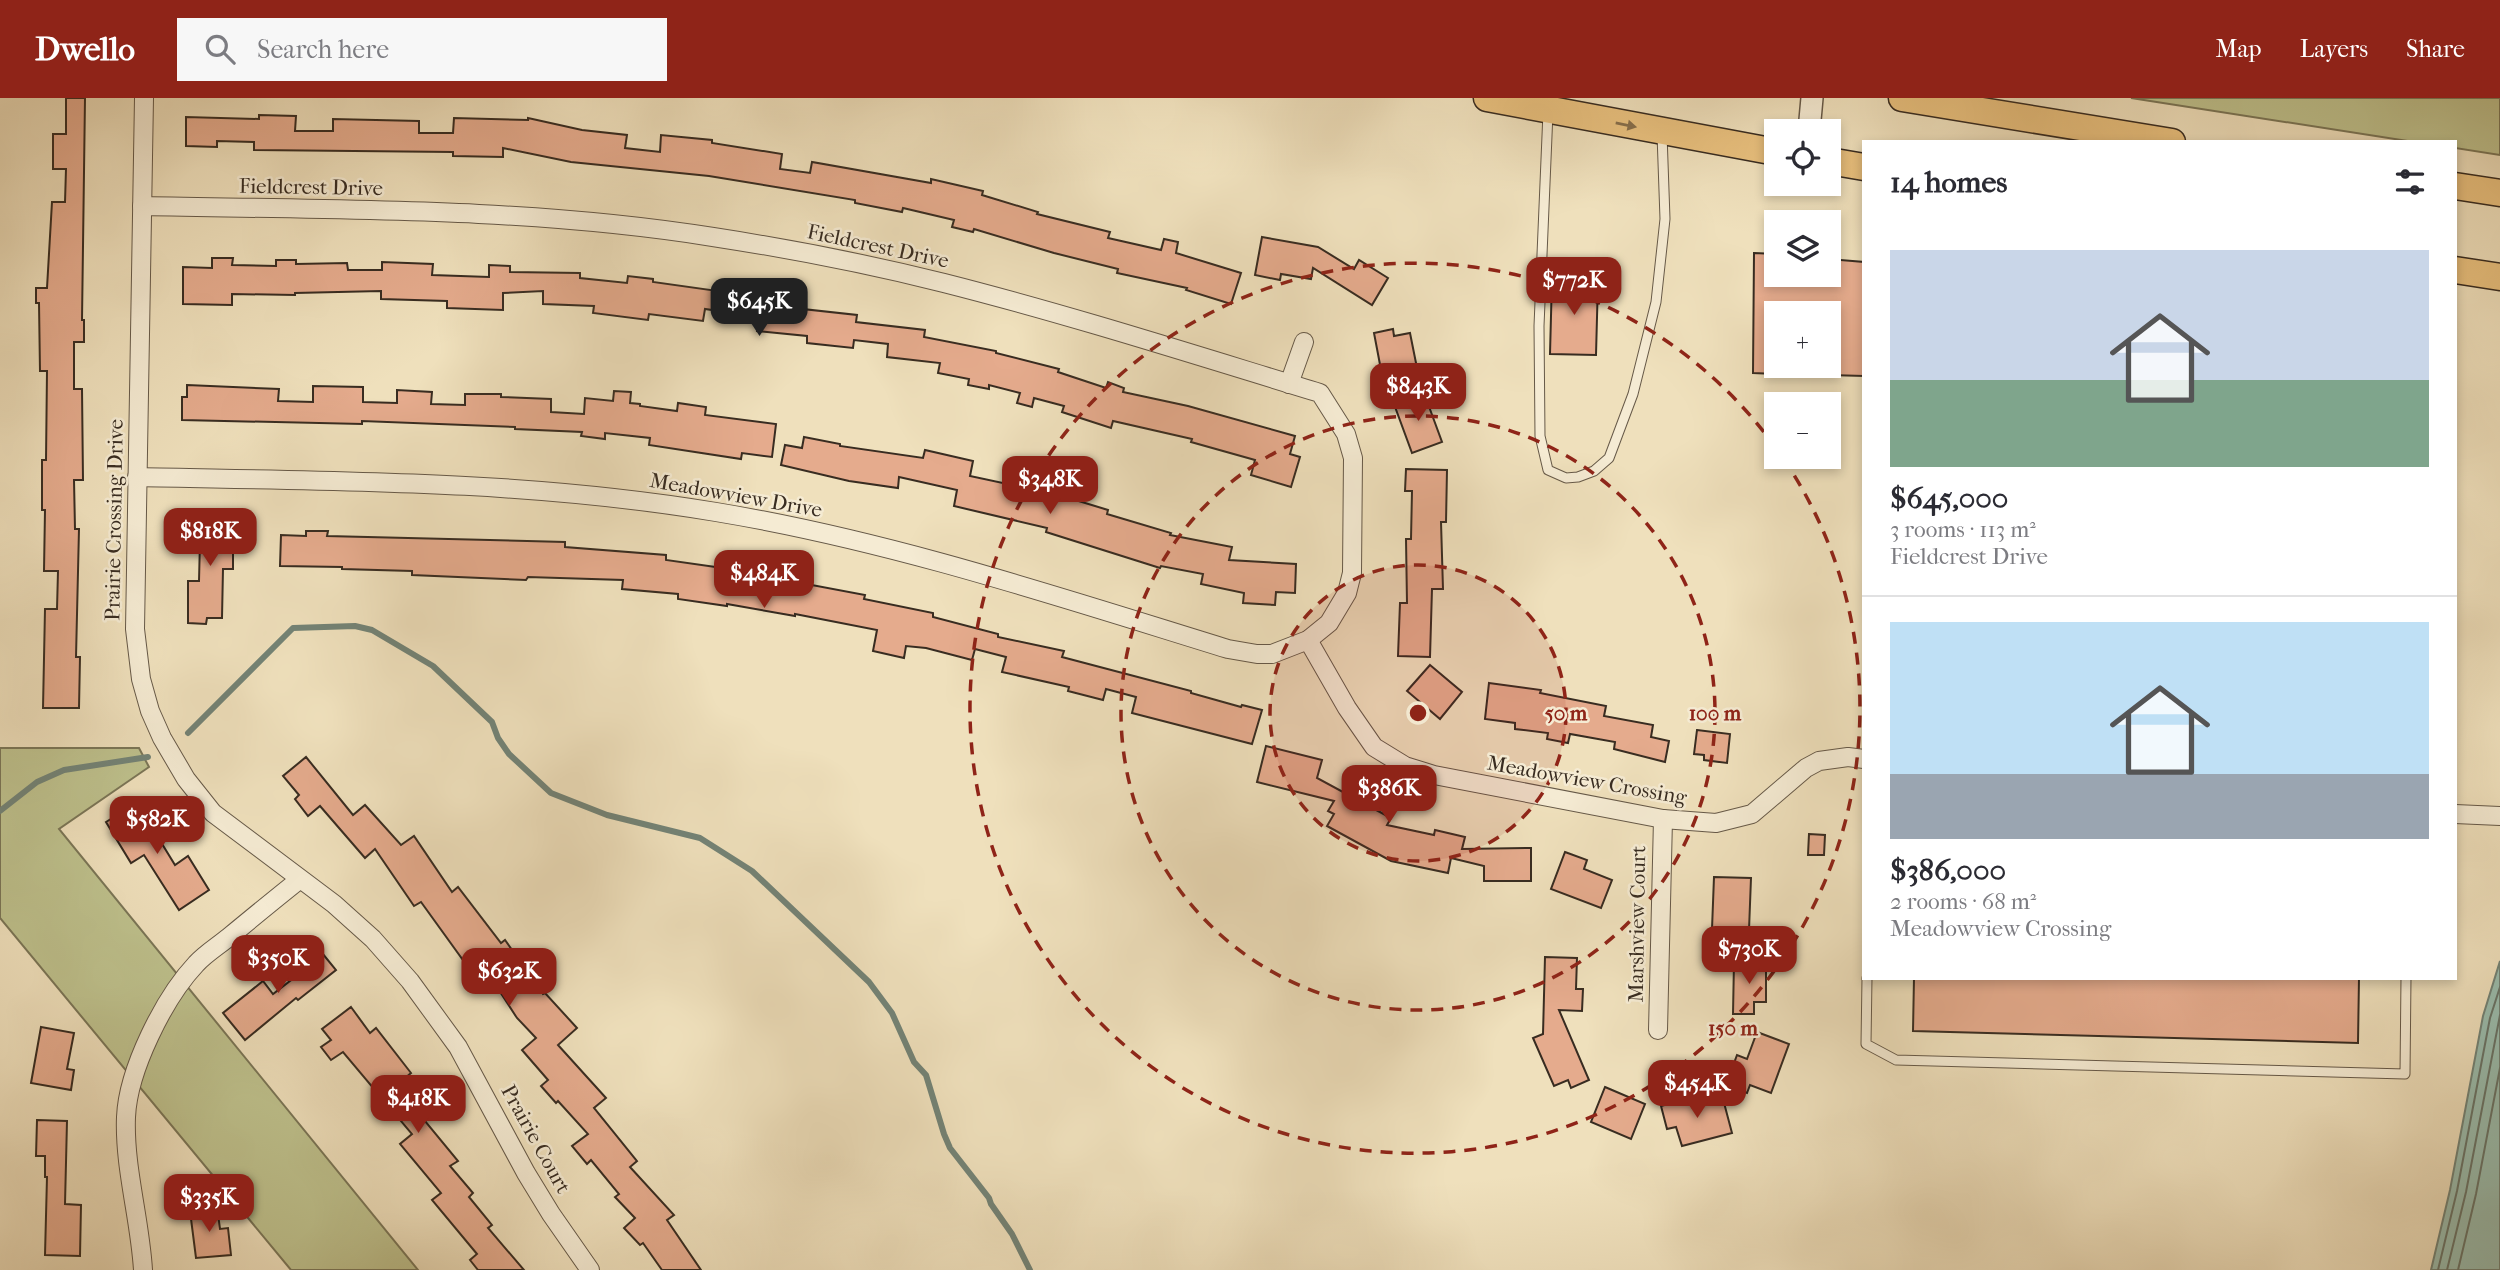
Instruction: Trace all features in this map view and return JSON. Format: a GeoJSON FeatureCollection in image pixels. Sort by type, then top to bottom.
{"type":"FeatureCollection","features":[{"type":"Feature","properties":{"kind":"main road"},"geometry":{"type":"LineString","coordinates":[[1487,98],[1764,150]]}},
{"type":"Feature","properties":{"kind":"main road"},"geometry":{"type":"LineString","coordinates":[[1902,98],[2160,140]]}},
{"type":"Feature","properties":{"kind":"main road"},"geometry":{"type":"LineString","coordinates":[[1841,163],[1862,167]]}},
{"type":"Feature","properties":{"kind":"main road"},"geometry":{"type":"LineString","coordinates":[[2457,186],[2500,194]]}},
{"type":"Feature","properties":{"kind":"main road"},"geometry":{"type":"LineString","coordinates":[[2457,270],[2500,277]]}},
{"type":"Feature","properties":{"kind":"street","name":"Prairie Crossing Drive"},"geometry":{"type":"LineString","coordinates":[[144,98],[135,629],[141,679],[150,711],[177,765],[213,813],[299,880]]}},
{"type":"Feature","properties":{"kind":"street"},"geometry":{"type":"LineString","coordinates":[[1810,119],[1812,98]]}},
{"type":"Feature","properties":{"kind":"street","name":"Fieldcrest Drive"},"geometry":{"type":"LineString","coordinates":[[142,206],[459,213],[543,218],[711,237],[825,256],[944,283],[1042,309],[1320,393],[1346,434],[1353,458],[1352,573],[1347,593],[1329,623],[1308,640]]}},
{"type":"Feature","properties":{"kind":"street"},"geometry":{"type":"LineString","coordinates":[[1289,384],[1304,342]]}},
{"type":"Feature","properties":{"kind":"street","name":"Meadowview Drive"},"geometry":{"type":"LineString","coordinates":[[137,477],[408,482],[512,487],[626,499],[783,525],[903,552],[1228,649],[1272,654],[1308,640]]}},
{"type":"Feature","properties":{"kind":"street","name":"Meadowview Crossing"},"geometry":{"type":"LineString","coordinates":[[1308,640],[1347,709],[1374,747],[1405,765],[1434,775],[1663,819],[1716,823],[1752,814],[1806,768],[1819,761],[1848,757],[1862,759]]}},
{"type":"Feature","properties":{"kind":"street"},"geometry":{"type":"LineString","coordinates":[[2457,814],[2500,816]]}},
{"type":"Feature","properties":{"kind":"street","name":"Marshview Court"},"geometry":{"type":"LineString","coordinates":[[1658,1030],[1663,819]]}},
{"type":"Feature","properties":{"kind":"street"},"geometry":{"type":"LineString","coordinates":[[143,1270],[137,1208],[127,1152],[126,1117],[127,1099],[145,1047],[165,1006],[196,964],[299,880]]}},
{"type":"Feature","properties":{"kind":"street","name":"Prairie Court"},"geometry":{"type":"LineString","coordinates":[[299,880],[334,904],[373,940],[438,1018],[479,1083],[526,1173],[590,1270]]}},
{"type":"Feature","properties":{"kind":"lane"},"geometry":{"type":"LineString","coordinates":[[1548,110],[1539,326],[1540,436],[1548,470],[1566,478],[1594,471],[1609,458],[1633,394],[1656,302],[1665,219],[1662,131]]}},
{"type":"Feature","properties":{"kind":"lane"},"geometry":{"type":"LineString","coordinates":[[1867,980],[1866,1044],[1896,1060],[2404,1074],[2406,980]]}},
{"type":"Feature","properties":{"kind":"green space"},"geometry":{"type":"Polygon","coordinates":[[[2131,98],[2500,98],[2500,155],[2457,148],[2457,140],[2401,140],[2131,98]]]}},
{"type":"Feature","properties":{"kind":"green space"},"geometry":{"type":"Polygon","coordinates":[[[0,748],[139,748],[149,767],[59,829],[418,1270],[291,1270],[0,918],[0,748]]]}},
{"type":"Feature","properties":{"kind":"water"},"geometry":{"type":"Polygon","coordinates":[[[2500,961],[2500,1270],[2431,1270],[2450,1190],[2483,1016],[2500,961]]]}},
{"type":"Feature","properties":{"kind":"building"},"geometry":{"type":"Polygon","coordinates":[[[66,98],[85,98],[84,342],[74,342],[74,389],[82,389],[83,480],[74,480],[75,529],[79,529],[76,657],[80,657],[79,708],[43,708],[45,609],[57,609],[58,571],[44,571],[42,460],[46,460],[47,371],[40,371],[39,303],[36,303],[36,288],[47,288],[52,202],[65,202],[66,169],[53,169],[53,134],[66,134],[66,98]]]}},
{"type":"Feature","properties":{"kind":"building"},"geometry":{"type":"Polygon","coordinates":[[[259,115],[296,116],[295,131],[333,131],[333,119],[419,121],[419,133],[453,133],[454,118],[528,118],[582,130],[627,135],[625,148],[660,152],[661,135],[712,140],[712,143],[782,154],[780,169],[810,173],[812,162],[931,183],[931,179],[983,191],[982,195],[1038,212],[1037,214],[1110,232],[1108,238],[1161,250],[1164,239],[1178,242],[1176,253],[1241,273],[1231,304],[1186,290],[1187,288],[1117,273],[1118,269],[974,229],[973,232],[952,227],[954,220],[903,208],[902,212],[855,203],[855,200],[709,176],[571,162],[503,148],[503,157],[453,156],[453,152],[254,150],[254,142],[217,141],[217,147],[186,146],[186,117],[259,119],[259,115]]]}},
{"type":"Feature","properties":{"kind":"building"},"geometry":{"type":"Polygon","coordinates":[[[1262,237],[1318,247],[1354,269],[1359,260],[1388,278],[1372,305],[1313,268],[1311,279],[1281,274],[1280,280],[1255,275],[1262,237]]]}},
{"type":"Feature","properties":{"kind":"building"},"geometry":{"type":"Polygon","coordinates":[[[1754,253],[1764,253],[1764,287],[1841,287],[1841,260],[1862,262],[1862,376],[1841,375],[1841,301],[1764,301],[1764,373],[1753,373],[1754,253]]]}},
{"type":"Feature","properties":{"kind":"building"},"geometry":{"type":"Polygon","coordinates":[[[212,258],[233,258],[232,265],[276,266],[276,260],[296,260],[296,264],[347,263],[348,270],[382,270],[382,262],[433,264],[432,275],[489,277],[489,265],[510,266],[510,272],[580,273],[580,278],[627,283],[628,276],[725,294],[795,302],[794,308],[857,315],[856,322],[925,330],[924,337],[996,351],[1059,369],[1058,372],[1106,388],[1108,382],[1124,388],[1123,392],[1188,406],[1295,436],[1290,454],[1300,457],[1291,487],[1251,475],[1255,460],[1191,442],[1192,439],[1113,421],[1111,428],[1062,412],[1064,406],[1034,398],[1032,407],[1017,403],[1020,393],[989,385],[989,389],[968,385],[969,379],[938,373],[940,363],[887,357],[888,344],[854,340],[853,348],[807,343],[807,336],[757,331],[758,317],[705,309],[703,321],[649,314],[648,320],[593,313],[594,306],[543,304],[543,291],[503,293],[503,310],[447,308],[447,301],[381,299],[381,291],[295,295],[232,294],[232,305],[183,304],[183,267],[212,268],[212,258]]]}},
{"type":"Feature","properties":{"kind":"building"},"geometry":{"type":"Polygon","coordinates":[[[1552,278],[1598,280],[1596,355],[1550,354],[1552,278]]]}},
{"type":"Feature","properties":{"kind":"building"},"geometry":{"type":"Polygon","coordinates":[[[1393,329],[1394,336],[1410,333],[1417,368],[1382,375],[1374,333],[1393,329]]]}},
{"type":"Feature","properties":{"kind":"building"},"geometry":{"type":"Polygon","coordinates":[[[187,385],[279,389],[278,401],[313,402],[313,386],[363,387],[363,402],[397,403],[397,390],[432,392],[431,404],[465,405],[465,394],[501,394],[501,397],[551,399],[551,412],[584,414],[585,398],[613,401],[614,391],[631,392],[630,403],[640,406],[677,411],[678,403],[706,407],[705,415],[776,424],[772,457],[742,453],[741,459],[649,445],[650,438],[605,433],[605,439],[581,436],[582,432],[515,427],[362,421],[362,424],[182,420],[182,397],[187,397],[187,385]]]}},
{"type":"Feature","properties":{"kind":"building"},"geometry":{"type":"Polygon","coordinates":[[[1424,393],[1442,442],[1412,453],[1394,404],[1424,393]]]}},
{"type":"Feature","properties":{"kind":"building"},"geometry":{"type":"Polygon","coordinates":[[[804,437],[840,446],[923,458],[925,450],[973,461],[970,476],[1059,495],[1108,510],[1107,514],[1171,533],[1170,535],[1232,547],[1229,560],[1296,564],[1295,593],[1276,592],[1275,605],[1243,603],[1244,593],[1201,584],[1203,574],[1161,566],[1160,568],[1046,532],[1047,528],[954,506],[957,490],[899,477],[898,488],[849,481],[781,465],[785,445],[802,448],[804,437]]]}},
{"type":"Feature","properties":{"kind":"building"},"geometry":{"type":"Polygon","coordinates":[[[1406,469],[1447,470],[1446,522],[1441,522],[1443,589],[1432,589],[1430,657],[1398,656],[1400,603],[1407,603],[1406,539],[1411,539],[1412,491],[1405,491],[1406,469]]]}},
{"type":"Feature","properties":{"kind":"building"},"geometry":{"type":"Polygon","coordinates":[[[188,519],[233,520],[233,569],[223,569],[222,618],[207,618],[206,624],[188,623],[188,581],[199,581],[200,541],[187,541],[188,519]]]}},
{"type":"Feature","properties":{"kind":"building"},"geometry":{"type":"Polygon","coordinates":[[[306,531],[328,531],[327,536],[565,542],[565,547],[666,555],[666,560],[802,579],[801,583],[865,595],[864,599],[933,613],[933,617],[998,634],[998,637],[1064,651],[1062,657],[1241,707],[1242,705],[1262,710],[1252,744],[1132,713],[1136,697],[1106,689],[1103,700],[1068,691],[1069,687],[1002,672],[1006,657],[975,649],[972,660],[926,648],[906,646],[904,658],[873,651],[877,630],[795,614],[678,599],[678,594],[622,589],[623,580],[528,577],[526,580],[412,575],[412,571],[342,567],[280,566],[281,535],[306,536],[306,531]]]}},
{"type":"Feature","properties":{"kind":"building"},"geometry":{"type":"Polygon","coordinates":[[[1430,665],[1462,692],[1440,719],[1407,691],[1430,665]]]}},
{"type":"Feature","properties":{"kind":"building"},"geometry":{"type":"Polygon","coordinates":[[[1489,683],[1541,690],[1540,693],[1606,706],[1604,716],[1653,725],[1651,737],[1669,741],[1665,762],[1614,749],[1615,742],[1570,734],[1568,743],[1547,739],[1548,733],[1515,729],[1515,723],[1485,719],[1489,683]]]}},
{"type":"Feature","properties":{"kind":"building"},"geometry":{"type":"Polygon","coordinates":[[[1697,730],[1730,734],[1727,763],[1704,760],[1704,755],[1694,754],[1697,730]]]}},
{"type":"Feature","properties":{"kind":"building"},"geometry":{"type":"Polygon","coordinates":[[[1266,746],[1322,760],[1317,778],[1391,818],[1387,825],[1434,835],[1435,830],[1465,837],[1462,849],[1531,848],[1531,881],[1484,881],[1484,866],[1451,858],[1448,873],[1391,861],[1327,826],[1334,814],[1328,811],[1334,801],[1257,782],[1266,746]]]}},
{"type":"Feature","properties":{"kind":"building"},"geometry":{"type":"Polygon","coordinates":[[[306,757],[353,815],[365,805],[401,845],[414,836],[452,892],[458,887],[501,943],[505,940],[543,994],[545,993],[577,1028],[558,1045],[606,1098],[594,1108],[637,1161],[630,1167],[674,1215],[667,1220],[701,1270],[662,1270],[643,1243],[640,1245],[624,1228],[635,1218],[615,1197],[619,1194],[591,1160],[587,1164],[572,1146],[588,1134],[541,1086],[548,1080],[522,1050],[536,1038],[517,1018],[491,978],[481,985],[421,902],[414,906],[375,849],[365,858],[320,806],[308,816],[295,799],[299,795],[283,776],[306,757]]]}},
{"type":"Feature","properties":{"kind":"building"},"geometry":{"type":"Polygon","coordinates":[[[137,803],[175,865],[188,856],[209,890],[179,910],[144,855],[131,863],[106,822],[137,803]]]}},
{"type":"Feature","properties":{"kind":"building"},"geometry":{"type":"Polygon","coordinates":[[[1809,834],[1825,835],[1824,855],[1808,855],[1809,834]]]}},
{"type":"Feature","properties":{"kind":"building"},"geometry":{"type":"Polygon","coordinates":[[[1565,852],[1587,860],[1584,869],[1612,880],[1601,908],[1551,889],[1565,852]]]}},
{"type":"Feature","properties":{"kind":"building"},"geometry":{"type":"Polygon","coordinates":[[[1714,877],[1751,878],[1749,930],[1712,929],[1714,877]]]}},
{"type":"Feature","properties":{"kind":"building"},"geometry":{"type":"Polygon","coordinates":[[[318,948],[336,970],[298,1000],[296,998],[245,1040],[223,1013],[263,981],[273,994],[299,974],[294,967],[318,948]]]}},
{"type":"Feature","properties":{"kind":"building"},"geometry":{"type":"Polygon","coordinates":[[[1545,957],[1577,958],[1576,989],[1583,989],[1582,1011],[1559,1010],[1589,1080],[1571,1088],[1568,1080],[1554,1086],[1533,1038],[1543,1034],[1545,957]]]}},
{"type":"Feature","properties":{"kind":"building"},"geometry":{"type":"Polygon","coordinates":[[[1734,962],[1766,962],[1766,1002],[1754,1002],[1754,1014],[1733,1014],[1734,962]]]}},
{"type":"Feature","properties":{"kind":"building"},"geometry":{"type":"Polygon","coordinates":[[[1914,980],[2359,980],[2358,1043],[1913,1031],[1914,980]]]}},
{"type":"Feature","properties":{"kind":"building"},"geometry":{"type":"Polygon","coordinates":[[[351,1007],[370,1033],[376,1028],[411,1073],[405,1078],[425,1101],[415,1109],[458,1161],[450,1166],[473,1193],[469,1197],[492,1225],[488,1228],[524,1270],[478,1270],[470,1260],[477,1254],[432,1200],[441,1193],[400,1144],[412,1134],[343,1052],[331,1060],[321,1047],[331,1040],[322,1029],[351,1007]]]}},
{"type":"Feature","properties":{"kind":"building"},"geometry":{"type":"Polygon","coordinates":[[[41,1027],[74,1033],[67,1069],[74,1070],[71,1090],[31,1083],[41,1027]]]}},
{"type":"Feature","properties":{"kind":"building"},"geometry":{"type":"Polygon","coordinates":[[[1757,1032],[1789,1044],[1771,1093],[1750,1085],[1747,1093],[1726,1085],[1737,1055],[1747,1059],[1757,1032]]]}},
{"type":"Feature","properties":{"kind":"building"},"geometry":{"type":"Polygon","coordinates":[[[1605,1087],[1645,1104],[1631,1139],[1591,1122],[1605,1087]]]}},
{"type":"Feature","properties":{"kind":"building"},"geometry":{"type":"Polygon","coordinates":[[[1690,1098],[1692,1107],[1723,1099],[1732,1133],[1682,1146],[1676,1127],[1667,1129],[1661,1106],[1690,1098]]]}},
{"type":"Feature","properties":{"kind":"building"},"geometry":{"type":"Polygon","coordinates":[[[37,1120],[67,1121],[65,1204],[81,1205],[80,1256],[45,1255],[47,1177],[45,1156],[36,1156],[37,1120]]]}},
{"type":"Feature","properties":{"kind":"building"},"geometry":{"type":"Polygon","coordinates":[[[217,1207],[220,1229],[228,1228],[231,1255],[196,1258],[190,1211],[217,1207]]]}},
{"type":"Feature","properties":{"kind":"waterway"},"geometry":{"type":"LineString","coordinates":[[188,733],[293,628],[355,626],[372,630],[433,666],[492,722],[498,738],[509,754],[551,793],[607,815],[700,838],[752,871],[869,982],[892,1013],[914,1062],[926,1075],[950,1148],[989,1198],[1012,1234],[1030,1270]]}},
{"type":"Feature","properties":{"kind":"waterway"},"geometry":{"type":"LineString","coordinates":[[0,811],[37,782],[64,770],[148,757]]}}]}
